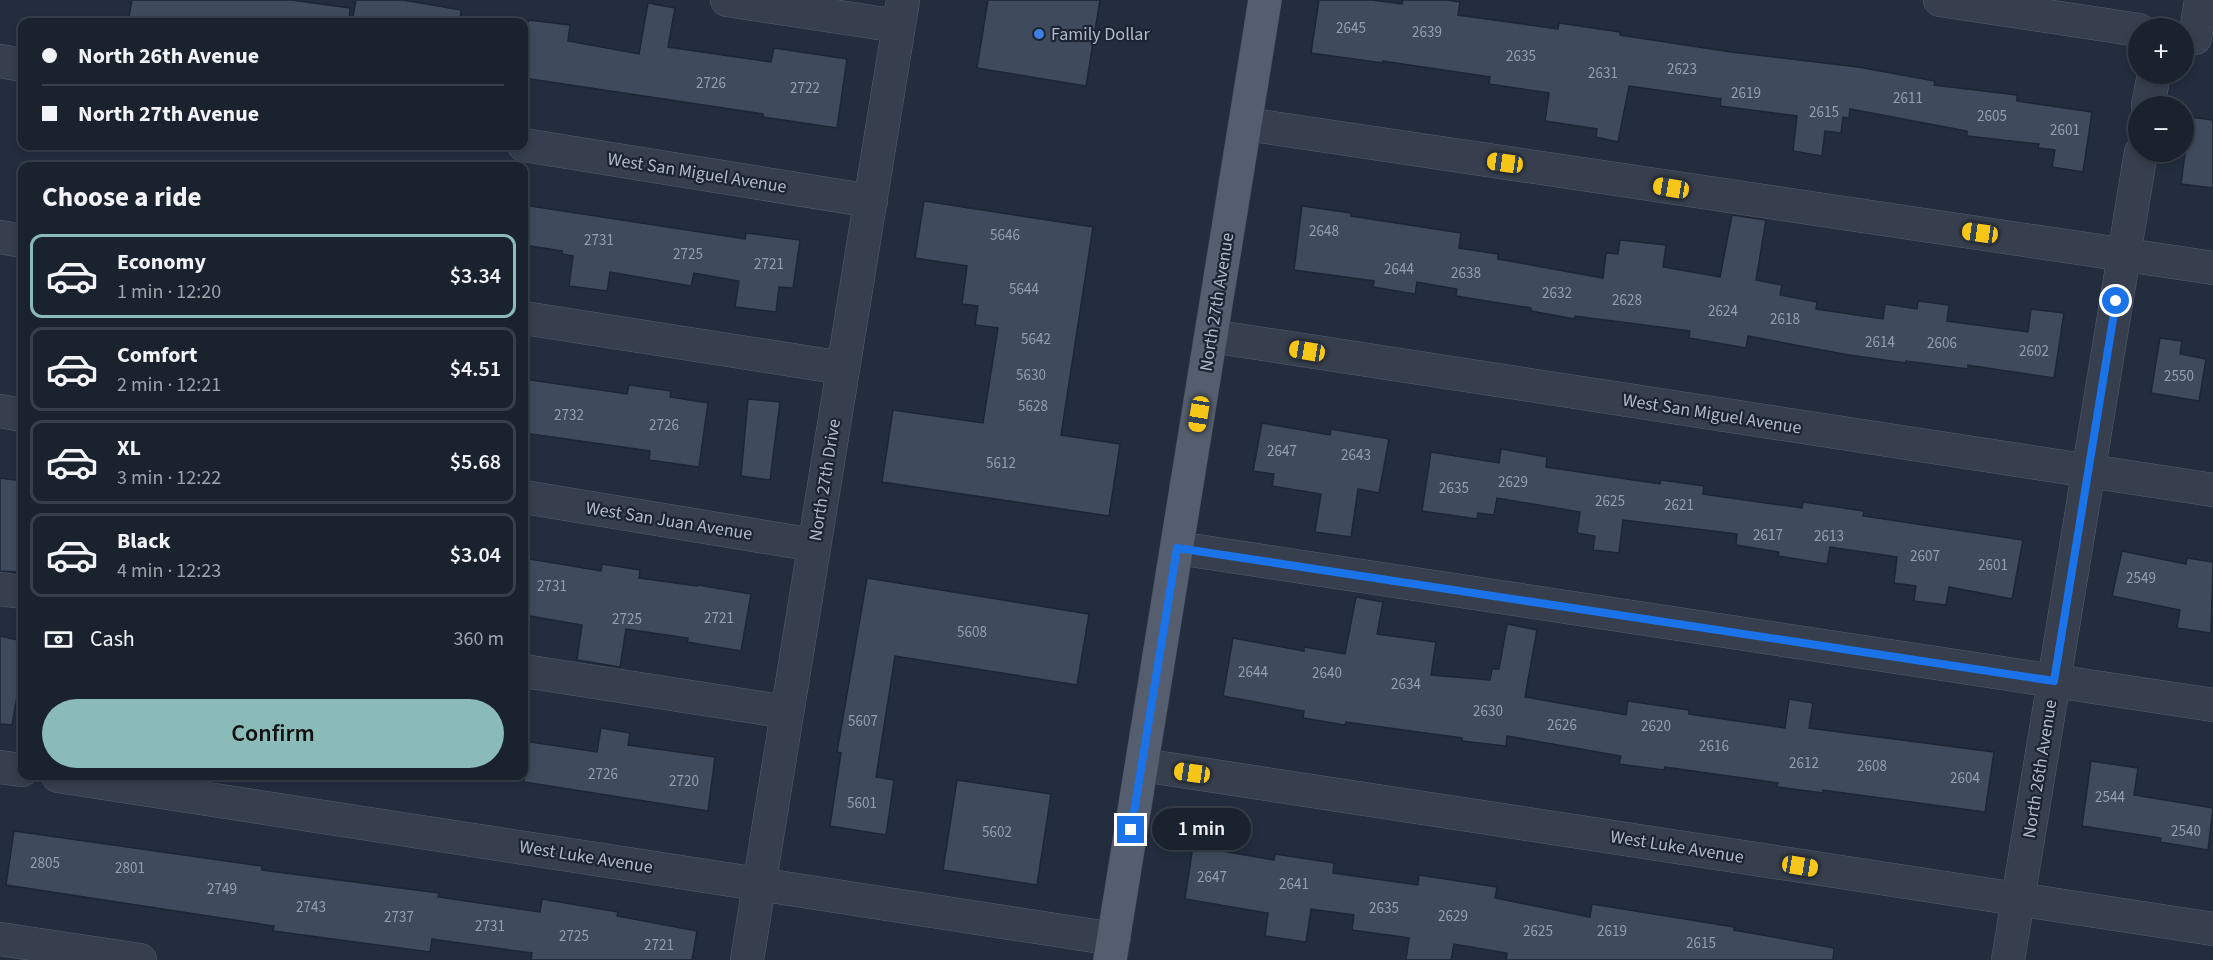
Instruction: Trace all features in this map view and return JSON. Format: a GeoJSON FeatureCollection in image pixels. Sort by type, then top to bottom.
{"type":"FeatureCollection","features":[{"type":"Feature","properties":{"kind":"main road","name":"North 27th Avenue"},"geometry":{"type":"LineString","coordinates":[[1112,949],[1265,0]]}},
{"type":"Feature","properties":{"kind":"street"},"geometry":{"type":"LineString","coordinates":[[727,0],[901,13]]}},
{"type":"Feature","properties":{"kind":"street"},"geometry":{"type":"LineString","coordinates":[[1940,0],[1984,3],[2128,28]]}},
{"type":"Feature","properties":{"kind":"street"},"geometry":{"type":"LineString","coordinates":[[2197,39],[2201,0]]}},
{"type":"Feature","properties":{"kind":"street","name":"North 27th Drive"},"geometry":{"type":"LineString","coordinates":[[747,960],[901,13]]}},
{"type":"Feature","properties":{"kind":"street"},"geometry":{"type":"LineString","coordinates":[[0,61],[18,63]]}},
{"type":"Feature","properties":{"kind":"street"},"geometry":{"type":"LineString","coordinates":[[1246,124],[2213,268]]}},
{"type":"Feature","properties":{"kind":"street","name":"West San Miguel Avenue"},"geometry":{"type":"LineString","coordinates":[[528,146],[871,201]]}},
{"type":"Feature","properties":{"kind":"street","name":"North 26th Avenue"},"geometry":{"type":"LineString","coordinates":[[2008,960],[2139,162]]}},
{"type":"Feature","properties":{"kind":"street"},"geometry":{"type":"LineString","coordinates":[[0,237],[18,240]]}},
{"type":"Feature","properties":{"kind":"street"},"geometry":{"type":"LineString","coordinates":[[528,319],[843,368]]}},
{"type":"Feature","properties":{"kind":"street","name":"West San Miguel Avenue"},"geometry":{"type":"LineString","coordinates":[[1211,336],[2213,490]]}},
{"type":"Feature","properties":{"kind":"street"},"geometry":{"type":"LineString","coordinates":[[0,411],[18,414]]}},
{"type":"Feature","properties":{"kind":"street","name":"West San Juan Avenue"},"geometry":{"type":"LineString","coordinates":[[528,498],[814,544]]}},
{"type":"Feature","properties":{"kind":"street"},"geometry":{"type":"LineString","coordinates":[[1177,548],[2213,705]]}},
{"type":"Feature","properties":{"kind":"street"},"geometry":{"type":"LineString","coordinates":[[0,589],[18,591]]}},
{"type":"Feature","properties":{"kind":"street"},"geometry":{"type":"LineString","coordinates":[[528,671],[787,712]]}},
{"type":"Feature","properties":{"kind":"street","name":"West Luke Avenue"},"geometry":{"type":"LineString","coordinates":[[1142,765],[2213,929]]}},
{"type":"Feature","properties":{"kind":"street"},"geometry":{"type":"LineString","coordinates":[[0,767],[18,769]]}},
{"type":"Feature","properties":{"kind":"street","name":"West Luke Avenue"},"geometry":{"type":"LineString","coordinates":[[84,780],[759,883],[1112,949]]}},
{"type":"Feature","properties":{"kind":"street"},"geometry":{"type":"LineString","coordinates":[[0,939],[140,960]]}},
{"type":"Feature","properties":{"kind":"building"},"geometry":{"type":"Polygon","coordinates":[[[132,0],[291,0],[350,8],[349,18],[129,18],[132,0]]]}},
{"type":"Feature","properties":{"kind":"building"},"geometry":{"type":"Polygon","coordinates":[[[356,0],[403,0],[461,10],[460,18],[353,18],[356,0]]]}},
{"type":"Feature","properties":{"kind":"building","name":"Family Dollar"},"geometry":{"type":"Polygon","coordinates":[[[988,0],[1100,0],[1086,86],[977,68],[988,0]]]}},
{"type":"Feature","properties":{"kind":"building"},"geometry":{"type":"Polygon","coordinates":[[[1319,0],[1372,0],[1402,4],[1403,0],[1447,0],[1460,2],[1458,15],[1558,29],[1559,23],[1731,52],[1858,67],[1935,81],[1934,85],[2017,95],[2017,101],[2092,112],[2083,172],[2052,167],[2055,150],[2038,148],[2039,144],[1967,136],[1967,131],[1850,109],[1849,118],[1843,117],[1841,133],[1825,131],[1822,156],[1793,151],[1797,116],[1720,106],[1721,99],[1629,86],[1618,142],[1596,137],[1597,129],[1545,121],[1549,93],[1489,84],[1490,77],[1311,53],[1319,0]]]}},
{"type":"Feature","properties":{"kind":"building"},"geometry":{"type":"Polygon","coordinates":[[[648,3],[675,8],[668,47],[771,62],[774,48],[847,59],[837,128],[763,117],[763,114],[528,79],[528,22],[529,20],[570,25],[568,41],[639,54],[648,3]]]}},
{"type":"Feature","properties":{"kind":"building"},"geometry":{"type":"Polygon","coordinates":[[[2194,118],[2213,120],[2213,188],[2181,184],[2184,162],[2194,162],[2194,118]]]}},
{"type":"Feature","properties":{"kind":"building"},"geometry":{"type":"Polygon","coordinates":[[[924,201],[1093,227],[1061,435],[1120,444],[1109,516],[882,482],[893,410],[983,423],[998,328],[975,325],[978,306],[962,304],[967,266],[915,258],[924,201]]]}},
{"type":"Feature","properties":{"kind":"building"},"geometry":{"type":"Polygon","coordinates":[[[528,206],[745,239],[746,233],[800,240],[793,288],[779,287],[776,312],[735,307],[739,281],[694,273],[691,286],[610,272],[607,291],[569,286],[573,256],[562,254],[562,251],[528,246],[528,206]]]}},
{"type":"Feature","properties":{"kind":"building"},"geometry":{"type":"Polygon","coordinates":[[[1302,206],[1461,233],[1459,248],[1498,254],[1498,259],[1603,278],[1606,253],[1618,254],[1620,240],[1666,245],[1663,267],[1720,277],[1732,215],[1766,220],[1756,280],[1782,285],[1780,295],[1817,302],[1816,309],[1883,319],[1885,304],[1917,309],[1918,301],[1949,305],[1947,321],[2028,332],[2031,309],[2064,313],[2054,378],[1968,365],[1968,369],[1906,361],[1906,363],[1748,336],[1746,348],[1689,338],[1690,331],[1575,316],[1575,319],[1531,311],[1531,308],[1456,296],[1457,289],[1417,282],[1415,294],[1373,287],[1374,281],[1294,270],[1302,206]]]}},
{"type":"Feature","properties":{"kind":"building"},"geometry":{"type":"Polygon","coordinates":[[[2160,338],[2182,341],[2180,354],[2206,359],[2199,401],[2151,393],[2160,338]]]}},
{"type":"Feature","properties":{"kind":"building"},"geometry":{"type":"Polygon","coordinates":[[[528,380],[627,394],[629,385],[671,391],[670,397],[708,403],[699,467],[649,460],[650,451],[528,434],[528,380]]]}},
{"type":"Feature","properties":{"kind":"building"},"geometry":{"type":"Polygon","coordinates":[[[748,399],[780,402],[770,480],[741,476],[748,399]]]}},
{"type":"Feature","properties":{"kind":"building"},"geometry":{"type":"Polygon","coordinates":[[[1262,423],[1330,435],[1331,429],[1389,439],[1379,493],[1358,489],[1351,537],[1315,532],[1321,494],[1272,486],[1274,474],[1253,471],[1262,423]]]}},
{"type":"Feature","properties":{"kind":"building"},"geometry":{"type":"Polygon","coordinates":[[[1501,449],[1547,457],[1546,467],[1660,484],[1661,480],[1704,486],[1703,494],[1802,508],[1803,502],[1864,511],[1863,516],[2023,540],[2012,599],[1949,587],[1946,605],[1914,601],[1916,586],[1894,583],[1897,557],[1830,547],[1827,564],[1778,556],[1779,552],[1736,545],[1737,534],[1623,520],[1619,553],[1593,550],[1595,536],[1577,533],[1580,512],[1497,498],[1494,515],[1478,513],[1477,519],[1422,511],[1431,452],[1499,463],[1501,449]]]}},
{"type":"Feature","properties":{"kind":"building"},"geometry":{"type":"Polygon","coordinates":[[[0,478],[18,480],[18,572],[0,571],[0,478]]]}},
{"type":"Feature","properties":{"kind":"building"},"geometry":{"type":"Polygon","coordinates":[[[2122,551],[2186,564],[2187,558],[2213,562],[2211,633],[2177,628],[2180,610],[2112,596],[2122,551]]]}},
{"type":"Feature","properties":{"kind":"building"},"geometry":{"type":"Polygon","coordinates":[[[528,559],[601,571],[602,564],[640,570],[639,578],[751,594],[741,651],[687,642],[688,638],[626,629],[620,667],[577,660],[582,625],[528,616],[528,559]]]}},
{"type":"Feature","properties":{"kind":"building"},"geometry":{"type":"Polygon","coordinates":[[[867,578],[1089,614],[1077,685],[895,656],[876,777],[894,780],[886,835],[830,826],[841,753],[837,752],[867,578]]]}},
{"type":"Feature","properties":{"kind":"building"},"geometry":{"type":"Polygon","coordinates":[[[1356,597],[1383,602],[1377,634],[1436,642],[1431,675],[1490,680],[1492,669],[1499,669],[1507,624],[1537,630],[1525,697],[1626,715],[1628,701],[1689,710],[1689,714],[1785,728],[1789,699],[1813,703],[1809,728],[1994,752],[1985,812],[1823,790],[1823,793],[1777,787],[1778,783],[1665,767],[1664,770],[1619,764],[1621,756],[1507,736],[1506,746],[1346,722],[1345,725],[1303,718],[1304,711],[1223,696],[1233,638],[1304,651],[1304,647],[1345,654],[1356,597]]]}},
{"type":"Feature","properties":{"kind":"building"},"geometry":{"type":"Polygon","coordinates":[[[0,636],[18,640],[18,691],[12,725],[0,724],[0,636]]]}},
{"type":"Feature","properties":{"kind":"building"},"geometry":{"type":"Polygon","coordinates":[[[601,728],[630,733],[628,745],[715,757],[708,811],[524,782],[528,780],[528,742],[597,752],[601,728]]]}},
{"type":"Feature","properties":{"kind":"building"},"geometry":{"type":"Polygon","coordinates":[[[2091,761],[2138,768],[2134,795],[2213,808],[2208,850],[2160,842],[2161,838],[2082,826],[2091,761]]]}},
{"type":"Feature","properties":{"kind":"building"},"geometry":{"type":"Polygon","coordinates":[[[957,780],[1051,794],[1037,885],[943,870],[957,780]]]}},
{"type":"Feature","properties":{"kind":"building"},"geometry":{"type":"Polygon","coordinates":[[[14,831],[262,866],[262,870],[439,893],[438,897],[540,912],[542,899],[618,912],[617,916],[697,931],[692,960],[531,960],[532,953],[432,939],[430,952],[273,931],[274,926],[6,885],[14,831]]]}},
{"type":"Feature","properties":{"kind":"building"},"geometry":{"type":"Polygon","coordinates":[[[1193,846],[1274,860],[1275,854],[1334,863],[1333,873],[1418,885],[1419,875],[1497,887],[1495,898],[1590,917],[1592,904],[1734,927],[1734,930],[1834,948],[1833,960],[1506,960],[1507,953],[1454,944],[1451,960],[1406,960],[1409,938],[1352,930],[1354,915],[1311,909],[1306,942],[1265,936],[1268,913],[1185,899],[1193,846]]]}},
{"type":"Feature","properties":{"kind":"place","name":"Family Dollar"},"geometry":{"type":"Point","coordinates":[1039,34]}},
{"type":"Feature","properties":{"kind":"route"},"geometry":{"type":"LineString","coordinates":[[1131,830],[1177,548],[2054,681],[2116,301]]}}]}
